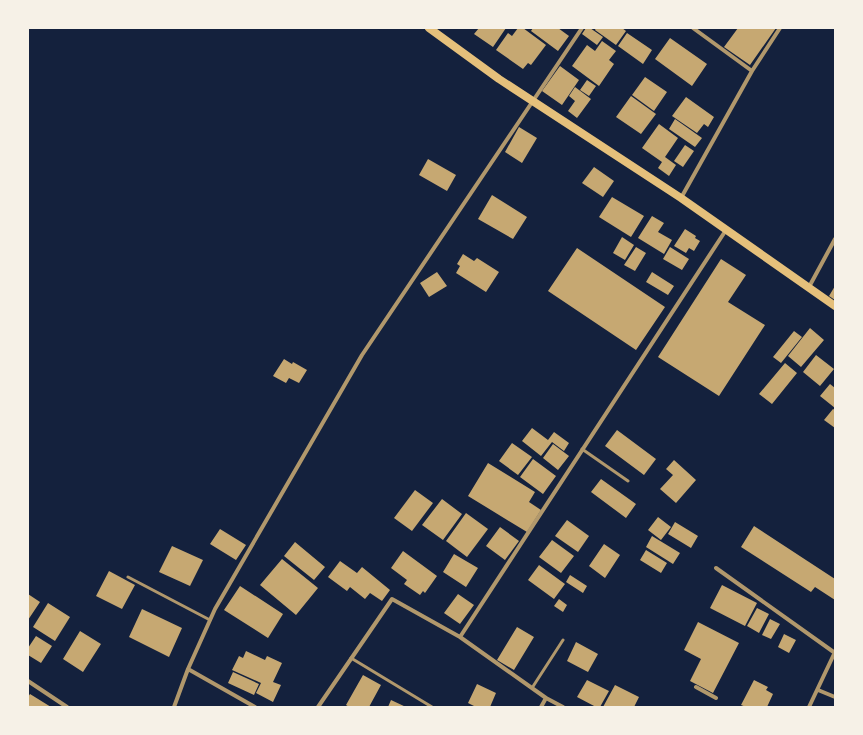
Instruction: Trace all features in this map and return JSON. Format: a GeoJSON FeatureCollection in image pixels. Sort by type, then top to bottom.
{"type":"FeatureCollection","features":[{"type":"Feature","properties":{"kind":"main road"},"geometry":{"type":"LineString","coordinates":[[429,28],[499,79],[681,198],[835,306]]}},
{"type":"Feature","properties":{"kind":"street"},"geometry":{"type":"LineString","coordinates":[[174,707],[188,669],[215,609],[247,551],[362,355],[582,28]]}},
{"type":"Feature","properties":{"kind":"street"},"geometry":{"type":"LineString","coordinates":[[693,28],[752,71]]}},
{"type":"Feature","properties":{"kind":"street"},"geometry":{"type":"LineString","coordinates":[[681,198],[752,71],[780,28]]}},
{"type":"Feature","properties":{"kind":"street"},"geometry":{"type":"LineString","coordinates":[[460,637],[726,230]]}},
{"type":"Feature","properties":{"kind":"street"},"geometry":{"type":"LineString","coordinates":[[809,287],[835,239]]}},
{"type":"Feature","properties":{"kind":"street"},"geometry":{"type":"LineString","coordinates":[[716,568],[835,653],[809,707]]}},
{"type":"Feature","properties":{"kind":"street"},"geometry":{"type":"LineString","coordinates":[[318,707],[392,599],[460,637],[546,698],[563,707]]}},
{"type":"Feature","properties":{"kind":"street"},"geometry":{"type":"LineString","coordinates":[[188,669],[255,707]]}},
{"type":"Feature","properties":{"kind":"street"},"geometry":{"type":"LineString","coordinates":[[28,681],[67,707]]}},
{"type":"Feature","properties":{"kind":"street"},"geometry":{"type":"LineString","coordinates":[[696,687],[716,698]]}},
{"type":"Feature","properties":{"kind":"street"},"geometry":{"type":"LineString","coordinates":[[818,690],[835,697]]}},
{"type":"Feature","properties":{"kind":"street"},"geometry":{"type":"LineString","coordinates":[[541,707],[546,698]]}},
{"type":"Feature","properties":{"kind":"lane"},"geometry":{"type":"LineString","coordinates":[[582,449],[628,481]]}},
{"type":"Feature","properties":{"kind":"lane"},"geometry":{"type":"LineString","coordinates":[[128,577],[210,620]]}},
{"type":"Feature","properties":{"kind":"lane"},"geometry":{"type":"LineString","coordinates":[[532,688],[562,640]]}},
{"type":"Feature","properties":{"kind":"lane"},"geometry":{"type":"LineString","coordinates":[[351,658],[432,707]]}},
{"type":"Feature","properties":{"kind":"building"},"geometry":{"type":"Polygon","coordinates":[[[479,28],[506,28],[493,47],[474,34],[479,28]]]}},
{"type":"Feature","properties":{"kind":"building"},"geometry":{"type":"Polygon","coordinates":[[[518,28],[523,28],[546,45],[531,65],[528,63],[523,69],[496,50],[508,33],[512,36],[518,28]]]}},
{"type":"Feature","properties":{"kind":"building"},"geometry":{"type":"Polygon","coordinates":[[[533,28],[558,28],[569,36],[558,51],[531,31],[533,28]]]}},
{"type":"Feature","properties":{"kind":"building"},"geometry":{"type":"Polygon","coordinates":[[[586,28],[590,28],[603,37],[597,45],[582,34],[586,28]]]}},
{"type":"Feature","properties":{"kind":"building"},"geometry":{"type":"Polygon","coordinates":[[[596,28],[622,28],[626,31],[616,45],[595,30],[596,28]]]}},
{"type":"Feature","properties":{"kind":"building"},"geometry":{"type":"Polygon","coordinates":[[[738,28],[776,28],[750,65],[724,47],[738,28]]]}},
{"type":"Feature","properties":{"kind":"building"},"geometry":{"type":"Polygon","coordinates":[[[627,33],[652,50],[643,64],[618,46],[627,33]]]}},
{"type":"Feature","properties":{"kind":"building"},"geometry":{"type":"Polygon","coordinates":[[[670,38],[707,64],[692,86],[655,59],[670,38]]]}},
{"type":"Feature","properties":{"kind":"building"},"geometry":{"type":"Polygon","coordinates":[[[602,41],[616,51],[609,60],[614,64],[599,86],[572,66],[587,45],[595,51],[602,41]]]}},
{"type":"Feature","properties":{"kind":"building"},"geometry":{"type":"Polygon","coordinates":[[[560,66],[579,80],[562,105],[542,91],[560,66]]]}},
{"type":"Feature","properties":{"kind":"building"},"geometry":{"type":"Polygon","coordinates":[[[645,77],[667,92],[654,111],[632,95],[645,77]]]}},
{"type":"Feature","properties":{"kind":"building"},"geometry":{"type":"Polygon","coordinates":[[[587,80],[596,86],[589,96],[580,90],[587,80]]]}},
{"type":"Feature","properties":{"kind":"building"},"geometry":{"type":"Polygon","coordinates":[[[575,87],[591,99],[577,118],[568,111],[575,101],[569,96],[575,87]]]}},
{"type":"Feature","properties":{"kind":"building"},"geometry":{"type":"Polygon","coordinates":[[[631,96],[656,114],[641,134],[616,117],[631,96]]]}},
{"type":"Feature","properties":{"kind":"building"},"geometry":{"type":"Polygon","coordinates":[[[686,97],[714,117],[708,127],[704,124],[697,133],[672,116],[686,97]]]}},
{"type":"Feature","properties":{"kind":"building"},"geometry":{"type":"Polygon","coordinates":[[[675,119],[702,138],[695,147],[669,129],[675,119]]]}},
{"type":"Feature","properties":{"kind":"building"},"geometry":{"type":"Polygon","coordinates":[[[659,124],[678,138],[665,157],[676,165],[669,176],[658,168],[662,162],[642,148],[659,124]]]}},
{"type":"Feature","properties":{"kind":"building"},"geometry":{"type":"Polygon","coordinates":[[[519,127],[537,138],[522,163],[505,152],[519,127]]]}},
{"type":"Feature","properties":{"kind":"building"},"geometry":{"type":"Polygon","coordinates":[[[685,145],[694,151],[683,167],[674,161],[685,145]]]}},
{"type":"Feature","properties":{"kind":"building"},"geometry":{"type":"Polygon","coordinates":[[[428,159],[456,175],[447,191],[419,175],[428,159]]]}},
{"type":"Feature","properties":{"kind":"building"},"geometry":{"type":"Polygon","coordinates":[[[594,167],[614,181],[603,197],[582,183],[594,167]]]}},
{"type":"Feature","properties":{"kind":"building"},"geometry":{"type":"Polygon","coordinates":[[[492,195],[527,217],[513,239],[478,219],[492,195]]]}},
{"type":"Feature","properties":{"kind":"building"},"geometry":{"type":"Polygon","coordinates":[[[612,197],[644,216],[631,237],[599,217],[612,197]]]}},
{"type":"Feature","properties":{"kind":"building"},"geometry":{"type":"Polygon","coordinates":[[[652,216],[664,223],[658,232],[672,240],[664,254],[638,238],[652,216]]]}},
{"type":"Feature","properties":{"kind":"building"},"geometry":{"type":"Polygon","coordinates":[[[685,229],[696,236],[695,238],[700,241],[694,251],[689,248],[686,253],[674,246],[685,229]]]}},
{"type":"Feature","properties":{"kind":"building"},"geometry":{"type":"Polygon","coordinates":[[[622,237],[634,245],[625,260],[613,253],[622,237]]]}},
{"type":"Feature","properties":{"kind":"building"},"geometry":{"type":"Polygon","coordinates":[[[636,247],[646,253],[635,271],[624,265],[636,247]]]}},
{"type":"Feature","properties":{"kind":"building"},"geometry":{"type":"Polygon","coordinates":[[[670,247],[689,259],[682,270],[663,259],[670,247]]]}},
{"type":"Feature","properties":{"kind":"building"},"geometry":{"type":"Polygon","coordinates":[[[577,248],[665,307],[636,350],[548,291],[577,248]]]}},
{"type":"Feature","properties":{"kind":"building"},"geometry":{"type":"Polygon","coordinates":[[[463,254],[474,261],[477,258],[499,272],[486,292],[456,273],[460,266],[457,264],[463,254]]]}},
{"type":"Feature","properties":{"kind":"building"},"geometry":{"type":"Polygon","coordinates":[[[721,259],[746,275],[728,302],[765,325],[719,396],[658,357],[721,259]]]}},
{"type":"Feature","properties":{"kind":"building"},"geometry":{"type":"Polygon","coordinates":[[[437,272],[447,286],[429,297],[420,283],[437,272]]]}},
{"type":"Feature","properties":{"kind":"building"},"geometry":{"type":"Polygon","coordinates":[[[652,272],[674,286],[668,295],[646,282],[652,272]]]}},
{"type":"Feature","properties":{"kind":"building"},"geometry":{"type":"Polygon","coordinates":[[[835,286],[835,300],[829,296],[835,286]]]}},
{"type":"Feature","properties":{"kind":"building"},"geometry":{"type":"Polygon","coordinates":[[[810,328],[824,340],[801,367],[788,356],[810,328]]]}},
{"type":"Feature","properties":{"kind":"building"},"geometry":{"type":"Polygon","coordinates":[[[794,331],[802,337],[781,363],[773,357],[794,331]]]}},
{"type":"Feature","properties":{"kind":"building"},"geometry":{"type":"Polygon","coordinates":[[[816,355],[834,369],[820,386],[803,372],[816,355]]]}},
{"type":"Feature","properties":{"kind":"building"},"geometry":{"type":"Polygon","coordinates":[[[284,359],[307,370],[299,383],[289,378],[286,383],[273,376],[284,359]]]}},
{"type":"Feature","properties":{"kind":"building"},"geometry":{"type":"Polygon","coordinates":[[[785,363],[797,373],[772,404],[759,394],[785,363]]]}},
{"type":"Feature","properties":{"kind":"building"},"geometry":{"type":"Polygon","coordinates":[[[830,384],[835,388],[835,408],[820,396],[830,384]]]}},
{"type":"Feature","properties":{"kind":"building"},"geometry":{"type":"Polygon","coordinates":[[[833,409],[835,410],[835,428],[824,420],[833,409]]]}},
{"type":"Feature","properties":{"kind":"building"},"geometry":{"type":"Polygon","coordinates":[[[532,428],[548,440],[554,432],[569,443],[564,451],[552,442],[541,456],[522,441],[532,428]]]}},
{"type":"Feature","properties":{"kind":"building"},"geometry":{"type":"Polygon","coordinates":[[[617,430],[656,459],[644,475],[605,446],[617,430]]]}},
{"type":"Feature","properties":{"kind":"building"},"geometry":{"type":"Polygon","coordinates":[[[512,443],[532,457],[518,475],[499,461],[512,443]]]}},
{"type":"Feature","properties":{"kind":"building"},"geometry":{"type":"Polygon","coordinates":[[[553,444],[569,456],[558,470],[543,458],[553,444]]]}},
{"type":"Feature","properties":{"kind":"building"},"geometry":{"type":"Polygon","coordinates":[[[533,459],[556,476],[543,494],[520,477],[533,459]]]}},
{"type":"Feature","properties":{"kind":"building"},"geometry":{"type":"Polygon","coordinates":[[[674,460],[696,480],[676,503],[660,489],[673,475],[666,469],[674,460]]]}},
{"type":"Feature","properties":{"kind":"building"},"geometry":{"type":"Polygon","coordinates":[[[488,463],[535,492],[529,502],[541,510],[527,532],[468,496],[488,463]]]}},
{"type":"Feature","properties":{"kind":"building"},"geometry":{"type":"Polygon","coordinates":[[[601,479],[636,504],[626,518],[591,492],[601,479]]]}},
{"type":"Feature","properties":{"kind":"building"},"geometry":{"type":"Polygon","coordinates":[[[415,490],[433,503],[412,531],[394,518],[415,490]]]}},
{"type":"Feature","properties":{"kind":"building"},"geometry":{"type":"Polygon","coordinates":[[[442,499],[462,514],[443,540],[422,525],[442,499]]]}},
{"type":"Feature","properties":{"kind":"building"},"geometry":{"type":"Polygon","coordinates":[[[466,513],[488,529],[467,557],[446,541],[466,513]]]}},
{"type":"Feature","properties":{"kind":"building"},"geometry":{"type":"Polygon","coordinates":[[[658,517],[671,527],[661,540],[648,530],[658,517]]]}},
{"type":"Feature","properties":{"kind":"building"},"geometry":{"type":"Polygon","coordinates":[[[567,520],[589,536],[578,552],[555,536],[567,520]]]}},
{"type":"Feature","properties":{"kind":"building"},"geometry":{"type":"Polygon","coordinates":[[[675,522],[698,536],[691,548],[668,534],[675,522]]]}},
{"type":"Feature","properties":{"kind":"building"},"geometry":{"type":"Polygon","coordinates":[[[754,526],[835,579],[835,600],[815,587],[811,592],[741,547],[754,526]]]}},
{"type":"Feature","properties":{"kind":"building"},"geometry":{"type":"Polygon","coordinates":[[[500,527],[519,541],[505,560],[486,546],[500,527]]]}},
{"type":"Feature","properties":{"kind":"building"},"geometry":{"type":"Polygon","coordinates":[[[220,529],[246,545],[236,560],[210,544],[220,529]]]}},
{"type":"Feature","properties":{"kind":"building"},"geometry":{"type":"Polygon","coordinates":[[[652,536],[680,553],[673,564],[646,547],[652,536]]]}},
{"type":"Feature","properties":{"kind":"building"},"geometry":{"type":"Polygon","coordinates":[[[552,540],[574,556],[561,573],[539,557],[552,540]]]}},
{"type":"Feature","properties":{"kind":"building"},"geometry":{"type":"Polygon","coordinates":[[[295,542],[325,567],[314,580],[284,556],[295,542]]]}},
{"type":"Feature","properties":{"kind":"building"},"geometry":{"type":"Polygon","coordinates":[[[604,544],[620,555],[605,578],[589,566],[604,544]]]}},
{"type":"Feature","properties":{"kind":"building"},"geometry":{"type":"Polygon","coordinates":[[[172,546],[203,560],[190,586],[159,572],[172,546]]]}},
{"type":"Feature","properties":{"kind":"building"},"geometry":{"type":"Polygon","coordinates":[[[646,550],[667,563],[661,573],[640,560],[646,550]]]}},
{"type":"Feature","properties":{"kind":"building"},"geometry":{"type":"Polygon","coordinates":[[[403,551],[437,576],[425,593],[423,591],[420,595],[404,584],[407,580],[391,568],[403,551]]]}},
{"type":"Feature","properties":{"kind":"building"},"geometry":{"type":"Polygon","coordinates":[[[454,554],[478,568],[466,587],[443,572],[454,554]]]}},
{"type":"Feature","properties":{"kind":"building"},"geometry":{"type":"Polygon","coordinates":[[[282,559],[318,588],[296,615],[260,585],[282,559]]]}},
{"type":"Feature","properties":{"kind":"building"},"geometry":{"type":"Polygon","coordinates":[[[340,561],[357,573],[362,567],[390,590],[382,601],[370,593],[365,599],[350,587],[347,591],[328,577],[340,561]]]}},
{"type":"Feature","properties":{"kind":"building"},"geometry":{"type":"Polygon","coordinates":[[[539,565],[565,584],[554,599],[528,580],[539,565]]]}},
{"type":"Feature","properties":{"kind":"building"},"geometry":{"type":"Polygon","coordinates":[[[109,571],[135,585],[122,609],[96,596],[109,571]]]}},
{"type":"Feature","properties":{"kind":"building"},"geometry":{"type":"Polygon","coordinates":[[[570,575],[587,586],[583,593],[566,582],[570,575]]]}},
{"type":"Feature","properties":{"kind":"building"},"geometry":{"type":"Polygon","coordinates":[[[722,585],[757,603],[745,626],[710,608],[722,585]]]}},
{"type":"Feature","properties":{"kind":"building"},"geometry":{"type":"Polygon","coordinates":[[[240,586],[283,614],[268,638],[224,610],[240,586]]]}},
{"type":"Feature","properties":{"kind":"building"},"geometry":{"type":"Polygon","coordinates":[[[28,594],[40,602],[28,620],[28,594]]]}},
{"type":"Feature","properties":{"kind":"building"},"geometry":{"type":"Polygon","coordinates":[[[458,594],[474,605],[460,624],[444,613],[458,594]]]}},
{"type":"Feature","properties":{"kind":"building"},"geometry":{"type":"Polygon","coordinates":[[[559,599],[567,605],[563,612],[554,606],[559,599]]]}},
{"type":"Feature","properties":{"kind":"building"},"geometry":{"type":"Polygon","coordinates":[[[48,603],[70,617],[55,641],[33,627],[48,603]]]}},
{"type":"Feature","properties":{"kind":"building"},"geometry":{"type":"Polygon","coordinates":[[[757,608],[769,614],[759,633],[747,626],[757,608]]]}},
{"type":"Feature","properties":{"kind":"building"},"geometry":{"type":"Polygon","coordinates":[[[142,609],[182,628],[169,657],[129,637],[142,609]]]}},
{"type":"Feature","properties":{"kind":"building"},"geometry":{"type":"Polygon","coordinates":[[[770,619],[780,624],[771,639],[762,635],[770,619]]]}},
{"type":"Feature","properties":{"kind":"building"},"geometry":{"type":"Polygon","coordinates":[[[698,622],[739,643],[713,693],[690,681],[701,659],[684,650],[698,622]]]}},
{"type":"Feature","properties":{"kind":"building"},"geometry":{"type":"Polygon","coordinates":[[[517,627],[534,637],[514,670],[497,660],[517,627]]]}},
{"type":"Feature","properties":{"kind":"building"},"geometry":{"type":"Polygon","coordinates":[[[80,631],[101,644],[83,672],[63,659],[80,631]]]}},
{"type":"Feature","properties":{"kind":"building"},"geometry":{"type":"Polygon","coordinates":[[[784,634],[796,640],[789,653],[778,647],[784,634]]]}},
{"type":"Feature","properties":{"kind":"building"},"geometry":{"type":"Polygon","coordinates":[[[36,636],[52,646],[41,663],[28,655],[28,648],[36,636]]]}},
{"type":"Feature","properties":{"kind":"building"},"geometry":{"type":"Polygon","coordinates":[[[576,642],[598,654],[588,672],[567,661],[576,642]]]}},
{"type":"Feature","properties":{"kind":"building"},"geometry":{"type":"Polygon","coordinates":[[[246,651],[265,660],[267,656],[282,663],[273,682],[281,685],[273,702],[256,693],[261,683],[232,670],[239,656],[243,658],[246,651]]]}},
{"type":"Feature","properties":{"kind":"building"},"geometry":{"type":"Polygon","coordinates":[[[233,672],[259,684],[254,695],[228,683],[233,672]]]}},
{"type":"Feature","properties":{"kind":"building"},"geometry":{"type":"Polygon","coordinates":[[[363,675],[381,685],[369,707],[349,707],[346,705],[363,675]]]}},
{"type":"Feature","properties":{"kind":"building"},"geometry":{"type":"Polygon","coordinates":[[[587,680],[609,691],[600,707],[596,707],[577,697],[587,680]]]}},
{"type":"Feature","properties":{"kind":"building"},"geometry":{"type":"Polygon","coordinates":[[[754,680],[768,687],[766,690],[773,694],[767,707],[746,707],[741,705],[754,680]]]}},
{"type":"Feature","properties":{"kind":"building"},"geometry":{"type":"Polygon","coordinates":[[[477,684],[496,693],[490,707],[476,707],[468,703],[477,684]]]}},
{"type":"Feature","properties":{"kind":"building"},"geometry":{"type":"Polygon","coordinates":[[[615,685],[639,697],[634,707],[603,707],[615,685]]]}},
{"type":"Feature","properties":{"kind":"building"},"geometry":{"type":"Polygon","coordinates":[[[30,694],[51,707],[28,707],[28,697],[30,694]]]}},
{"type":"Feature","properties":{"kind":"building"},"geometry":{"type":"Polygon","coordinates":[[[391,700],[406,707],[388,707],[391,700]]]}}]}
